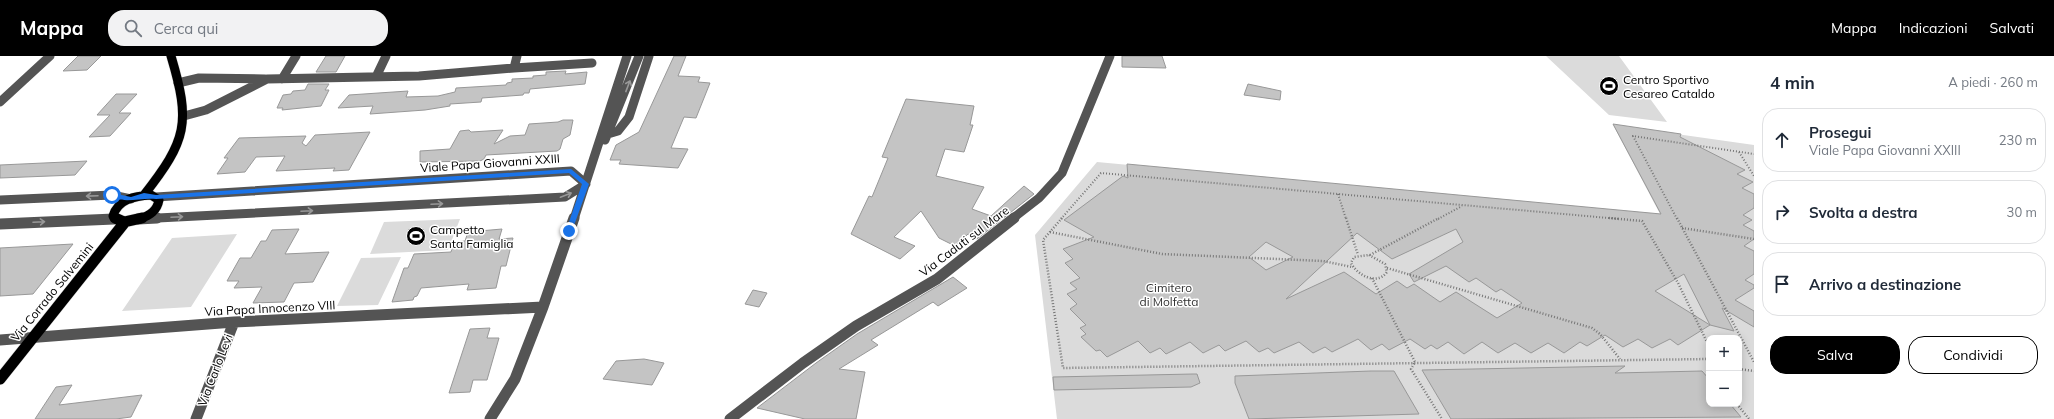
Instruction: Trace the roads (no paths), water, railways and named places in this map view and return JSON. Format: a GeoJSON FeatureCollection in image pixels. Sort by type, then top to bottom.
{"type":"FeatureCollection","features":[{"type":"Feature","properties":{"kind":"main road"},"geometry":{"type":"LineString","coordinates":[[144,195],[176,150],[184,116],[171,56]]}},
{"type":"Feature","properties":{"kind":"main road","name":"Viale Papa Giovanni XXIII"},"geometry":{"type":"LineString","coordinates":[[114,219],[113,212],[131,198],[144,195],[156,197]]}},
{"type":"Feature","properties":{"kind":"main road"},"geometry":{"type":"LineString","coordinates":[[114,219],[125,222],[138,219],[158,208],[160,200],[156,197]]}},
{"type":"Feature","properties":{"kind":"main road","name":"Via Corrado Salvemini"},"geometry":{"type":"LineString","coordinates":[[0,379],[125,222]]}},
{"type":"Feature","properties":{"kind":"street"},"geometry":{"type":"LineString","coordinates":[[0,102],[50,56]]}},
{"type":"Feature","properties":{"kind":"street"},"geometry":{"type":"LineString","coordinates":[[282,79],[296,56]]}},
{"type":"Feature","properties":{"kind":"street"},"geometry":{"type":"LineString","coordinates":[[376,77],[386,56]]}},
{"type":"Feature","properties":{"kind":"street"},"geometry":{"type":"LineString","coordinates":[[514,68],[517,56]]}},
{"type":"Feature","properties":{"kind":"street"},"geometry":{"type":"LineString","coordinates":[[138,219],[565,197],[586,184],[608,134],[627,56]]}},
{"type":"Feature","properties":{"kind":"street"},"geometry":{"type":"LineString","coordinates":[[490,419],[515,379],[611,117],[640,56]]}},
{"type":"Feature","properties":{"kind":"street"},"geometry":{"type":"LineString","coordinates":[[608,134],[618,131],[629,117],[649,56]]}},
{"type":"Feature","properties":{"kind":"street","name":"Via Caduti sul Mare"},"geometry":{"type":"LineString","coordinates":[[730,419],[803,363],[856,326],[937,279],[1039,198],[1062,173],[1089,104],[1110,56]]}},
{"type":"Feature","properties":{"kind":"street"},"geometry":{"type":"LineString","coordinates":[[178,83],[199,78],[267,80],[419,76],[592,63]]}},
{"type":"Feature","properties":{"kind":"street"},"geometry":{"type":"LineString","coordinates":[[184,116],[206,110],[267,80]]}},
{"type":"Feature","properties":{"kind":"street","name":"Viale Papa Giovanni XXIII"},"geometry":{"type":"LineString","coordinates":[[156,197],[571,171],[586,184]]}},
{"type":"Feature","properties":{"kind":"street","name":"Viale Papa Giovanni XXIII"},"geometry":{"type":"LineString","coordinates":[[0,200],[112,195],[131,198]]}},
{"type":"Feature","properties":{"kind":"street"},"geometry":{"type":"LineString","coordinates":[[0,224],[114,219]]}},
{"type":"Feature","properties":{"kind":"street","name":"Via Papa Innocenzo VIII"},"geometry":{"type":"LineString","coordinates":[[0,340],[234,322],[542,307]]}},
{"type":"Feature","properties":{"kind":"street","name":"Via Carlo Levi"},"geometry":{"type":"LineString","coordinates":[[196,419],[234,322]]}},
{"type":"Feature","properties":{"kind":"place","name":"Centro Sportivo Cesareo Cataldo"},"geometry":{"type":"Point","coordinates":[1609,86]}},
{"type":"Feature","properties":{"kind":"place","name":"Campetto Santa Famiglia"},"geometry":{"type":"Point","coordinates":[416,236]}},
{"type":"Feature","properties":{"kind":"park label","name":"Cimitero di Molfetta"},"geometry":{"type":"Point","coordinates":[1169,294]}}]}
